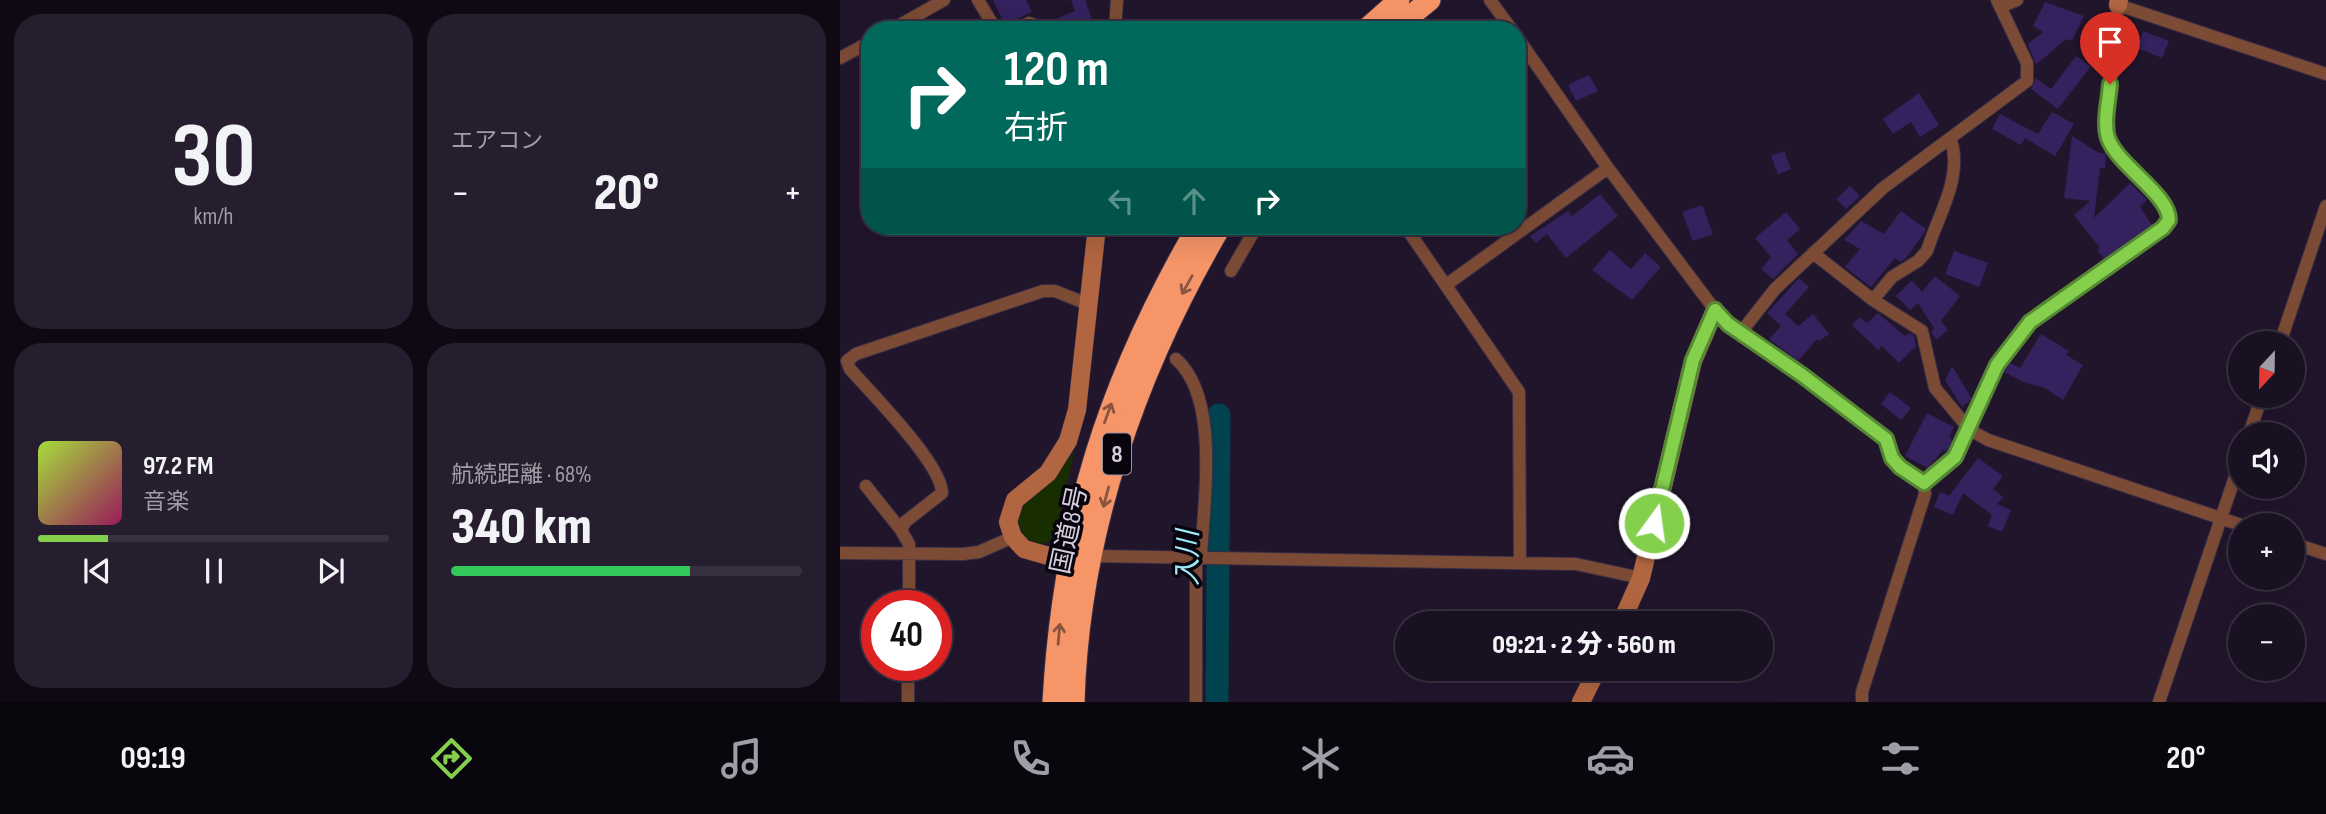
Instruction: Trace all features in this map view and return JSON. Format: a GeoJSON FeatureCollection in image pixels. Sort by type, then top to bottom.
{"type":"FeatureCollection","features":[{"type":"Feature","properties":{"kind":"highway"},"geometry":{"type":"LineString","coordinates":[[1375,21],[1399,0]]}},
{"type":"Feature","properties":{"kind":"highway"},"geometry":{"type":"LineString","coordinates":[[1404,21],[1430,0]]}},
{"type":"Feature","properties":{"kind":"highway","name":"国道8号"},"geometry":{"type":"LineString","coordinates":[[1053,702],[1069,557],[1097,445],[1125,366],[1193,235]]}},
{"type":"Feature","properties":{"kind":"highway","name":"国道8号"},"geometry":{"type":"LineString","coordinates":[[1074,702],[1080,622],[1119,447],[1145,375],[1183,291],[1216,235]]}},
{"type":"Feature","properties":{"kind":"street"},"geometry":{"type":"LineString","coordinates":[[907,21],[944,0]]}},
{"type":"Feature","properties":{"kind":"street"},"geometry":{"type":"LineString","coordinates":[[978,0],[991,21]]}},
{"type":"Feature","properties":{"kind":"street"},"geometry":{"type":"LineString","coordinates":[[1116,21],[1117,0]]}},
{"type":"Feature","properties":{"kind":"street"},"geometry":{"type":"LineString","coordinates":[[1490,0],[1505,21]]}},
{"type":"Feature","properties":{"kind":"street"},"geometry":{"type":"LineString","coordinates":[[1741,331],[1775,289],[1883,188],[2027,80],[2027,63],[1999,4],[2017,0]]}},
{"type":"Feature","properties":{"kind":"street"},"geometry":{"type":"LineString","coordinates":[[1924,483],[1955,457],[1970,430],[1997,365],[2030,322],[2163,228],[2169,220],[2166,207],[2127,166],[2109,141],[2106,129],[2119,2],[2326,74]]}},
{"type":"Feature","properties":{"kind":"street"},"geometry":{"type":"LineString","coordinates":[[840,58],[861,47]]}},
{"type":"Feature","properties":{"kind":"street"},"geometry":{"type":"LineString","coordinates":[[1526,50],[1608,168],[1715,310],[1728,324],[1886,439],[1892,458],[1900,467],[1924,483]]}},
{"type":"Feature","properties":{"kind":"street"},"geometry":{"type":"LineString","coordinates":[[1873,300],[1892,277],[1918,261],[1927,251],[1955,172],[1956,155],[1951,139]]}},
{"type":"Feature","properties":{"kind":"street"},"geometry":{"type":"LineString","coordinates":[[1526,227],[1608,168]]}},
{"type":"Feature","properties":{"kind":"street"},"geometry":{"type":"LineString","coordinates":[[2284,331],[2326,206]]}},
{"type":"Feature","properties":{"kind":"street"},"geometry":{"type":"LineString","coordinates":[[1096,235],[1077,410],[1069,441],[1048,473],[1016,499],[1009,523],[1013,537],[1024,549],[1052,557],[1576,564],[1640,578]]}},
{"type":"Feature","properties":{"kind":"street"},"geometry":{"type":"LineString","coordinates":[[1231,271],[1252,235]]}},
{"type":"Feature","properties":{"kind":"street"},"geometry":{"type":"LineString","coordinates":[[1411,235],[1519,392],[1520,562]]}},
{"type":"Feature","properties":{"kind":"street"},"geometry":{"type":"LineString","coordinates":[[1446,285],[1515,235]]}},
{"type":"Feature","properties":{"kind":"street"},"geometry":{"type":"LineString","coordinates":[[1812,253],[1873,300],[1922,331],[1935,388],[1970,430],[1988,440],[2228,520]]}},
{"type":"Feature","properties":{"kind":"street"},"geometry":{"type":"LineString","coordinates":[[901,530],[905,522],[942,493],[942,483],[913,440],[849,369],[847,361],[856,354],[1043,291],[1055,291],[1090,304]]}},
{"type":"Feature","properties":{"kind":"street"},"geometry":{"type":"LineString","coordinates":[[1626,611],[1640,578],[1693,360],[1715,310]]}},
{"type":"Feature","properties":{"kind":"street"},"geometry":{"type":"LineString","coordinates":[[1176,359],[1186,368],[1205,414],[1196,702]]}},
{"type":"Feature","properties":{"kind":"street"},"geometry":{"type":"LineString","coordinates":[[1862,702],[1861,692],[1925,494],[1924,483]]}},
{"type":"Feature","properties":{"kind":"street"},"geometry":{"type":"LineString","coordinates":[[866,486],[909,544],[909,590]]}},
{"type":"Feature","properties":{"kind":"street"},"geometry":{"type":"LineString","coordinates":[[2159,702],[2228,497]]}},
{"type":"Feature","properties":{"kind":"street"},"geometry":{"type":"LineString","coordinates":[[840,554],[979,552],[1013,537]]}},
{"type":"Feature","properties":{"kind":"street"},"geometry":{"type":"LineString","coordinates":[[2305,547],[2326,554]]}},
{"type":"Feature","properties":{"kind":"street"},"geometry":{"type":"LineString","coordinates":[[908,681],[908,702]]}},
{"type":"Feature","properties":{"kind":"street"},"geometry":{"type":"LineString","coordinates":[[1581,702],[1592,681]]}},
{"type":"Feature","properties":{"kind":"green space"},"geometry":{"type":"Polygon","coordinates":[[[1075,450],[1056,531],[1049,542],[1040,544],[1025,538],[1018,521],[1026,500],[1051,483],[1075,450]]]}},
{"type":"Feature","properties":{"kind":"building"},"geometry":{"type":"Polygon","coordinates":[[[993,0],[1026,0],[1032,12],[1013,21],[1003,21],[993,0]]]}},
{"type":"Feature","properties":{"kind":"building"},"geometry":{"type":"Polygon","coordinates":[[[1071,0],[1085,0],[1093,21],[1057,21],[1056,19],[1075,11],[1071,0]]]}},
{"type":"Feature","properties":{"kind":"building"},"geometry":{"type":"Polygon","coordinates":[[[2045,2],[2084,16],[2072,41],[2066,39],[2036,65],[2028,44],[2043,32],[2033,26],[2045,2]]]}},
{"type":"Feature","properties":{"kind":"building"},"geometry":{"type":"Polygon","coordinates":[[[2143,31],[2169,41],[2162,58],[2137,48],[2143,31]]]}},
{"type":"Feature","properties":{"kind":"building"},"geometry":{"type":"Polygon","coordinates":[[[2076,56],[2091,66],[2058,109],[2031,89],[2036,78],[2051,89],[2076,56]]]}},
{"type":"Feature","properties":{"kind":"building"},"geometry":{"type":"Polygon","coordinates":[[[1589,75],[1598,91],[1576,101],[1568,85],[1589,75]]]}},
{"type":"Feature","properties":{"kind":"building"},"geometry":{"type":"Polygon","coordinates":[[[1919,93],[1939,125],[1920,137],[1911,122],[1893,134],[1883,119],[1919,93]]]}},
{"type":"Feature","properties":{"kind":"building"},"geometry":{"type":"Polygon","coordinates":[[[2052,112],[2074,124],[2055,156],[2025,138],[2021,145],[1992,129],[2000,114],[2038,134],[2052,112]]]}},
{"type":"Feature","properties":{"kind":"building"},"geometry":{"type":"Polygon","coordinates":[[[2072,136],[2099,153],[2106,153],[2105,168],[2100,168],[2094,218],[2130,183],[2147,200],[2140,207],[2152,225],[2104,259],[2097,250],[2100,248],[2074,215],[2090,201],[2064,198],[2072,136]]]}},
{"type":"Feature","properties":{"kind":"building"},"geometry":{"type":"Polygon","coordinates":[[[1784,151],[1791,169],[1778,174],[1771,156],[1784,151]]]}},
{"type":"Feature","properties":{"kind":"building"},"geometry":{"type":"Polygon","coordinates":[[[1850,186],[1860,196],[1846,209],[1836,199],[1850,186]]]}},
{"type":"Feature","properties":{"kind":"building"},"geometry":{"type":"Polygon","coordinates":[[[1600,194],[1618,216],[1566,258],[1547,234],[1536,243],[1530,236],[1568,211],[1572,216],[1600,194]]]}},
{"type":"Feature","properties":{"kind":"building"},"geometry":{"type":"Polygon","coordinates":[[[1702,205],[1713,234],[1693,241],[1682,212],[1702,205]]]}},
{"type":"Feature","properties":{"kind":"building"},"geometry":{"type":"Polygon","coordinates":[[[1901,211],[1926,229],[1906,258],[1900,262],[1895,258],[1871,287],[1845,267],[1860,249],[1844,240],[1861,221],[1884,234],[1901,211]]]}},
{"type":"Feature","properties":{"kind":"building"},"geometry":{"type":"Polygon","coordinates":[[[1786,212],[1800,229],[1787,240],[1798,254],[1773,279],[1761,269],[1771,257],[1755,238],[1786,212]]]}},
{"type":"Feature","properties":{"kind":"building"},"geometry":{"type":"Polygon","coordinates":[[[1610,250],[1631,269],[1645,253],[1661,267],[1632,300],[1592,270],[1610,250]]]}},
{"type":"Feature","properties":{"kind":"building"},"geometry":{"type":"Polygon","coordinates":[[[1954,251],[1988,263],[1979,287],[1945,274],[1954,251]]]}},
{"type":"Feature","properties":{"kind":"building"},"geometry":{"type":"Polygon","coordinates":[[[1935,276],[1960,296],[1941,321],[1948,330],[1937,339],[1931,333],[1934,328],[1918,303],[1910,310],[1896,296],[1912,280],[1922,292],[1935,276]]]}},
{"type":"Feature","properties":{"kind":"building"},"geometry":{"type":"Polygon","coordinates":[[[1799,278],[1809,287],[1785,314],[1798,326],[1813,314],[1829,334],[1819,341],[1817,339],[1798,361],[1769,339],[1781,326],[1767,313],[1799,278]]]}},
{"type":"Feature","properties":{"kind":"building"},"geometry":{"type":"Polygon","coordinates":[[[1878,313],[1905,336],[1909,333],[1914,336],[1916,346],[1899,363],[1882,346],[1878,350],[1852,325],[1860,317],[1867,323],[1878,313]]]}},
{"type":"Feature","properties":{"kind":"building"},"geometry":{"type":"Polygon","coordinates":[[[2041,334],[2069,351],[2066,355],[2083,365],[2063,400],[2045,388],[2023,382],[2004,372],[2010,363],[2020,368],[2041,334]]]}},
{"type":"Feature","properties":{"kind":"building"},"geometry":{"type":"Polygon","coordinates":[[[1952,366],[1972,399],[1962,407],[1945,380],[1952,366]]]}},
{"type":"Feature","properties":{"kind":"building"},"geometry":{"type":"Polygon","coordinates":[[[1890,392],[1911,408],[1901,420],[1881,404],[1890,392]]]}},
{"type":"Feature","properties":{"kind":"building"},"geometry":{"type":"Polygon","coordinates":[[[1927,413],[1954,427],[1949,437],[1953,440],[1948,452],[1943,450],[1928,468],[1905,456],[1927,413]]]}},
{"type":"Feature","properties":{"kind":"building"},"geometry":{"type":"Polygon","coordinates":[[[1978,458],[2003,476],[1993,489],[2003,497],[1997,504],[2011,510],[2002,532],[1988,526],[1992,515],[1963,493],[1953,515],[1934,507],[1940,492],[1949,496],[1978,458]]]}},
{"type":"Feature","properties":{"kind":"waterway","name":"入川"},"geometry":{"type":"LineString","coordinates":[[1217,702],[1219,415]]}},
{"type":"Feature","properties":{"kind":"route"},"geometry":{"type":"LineString","coordinates":[[1654,523],[1693,360],[1715,310],[1728,324],[1802,375],[1886,439],[1892,458],[1900,467],[1924,483],[1955,457],[1970,430],[1997,365],[2030,322],[2040,312],[2163,228],[2169,220],[2166,207],[2127,166],[2109,141],[2106,129],[2110,84]]}}]}
